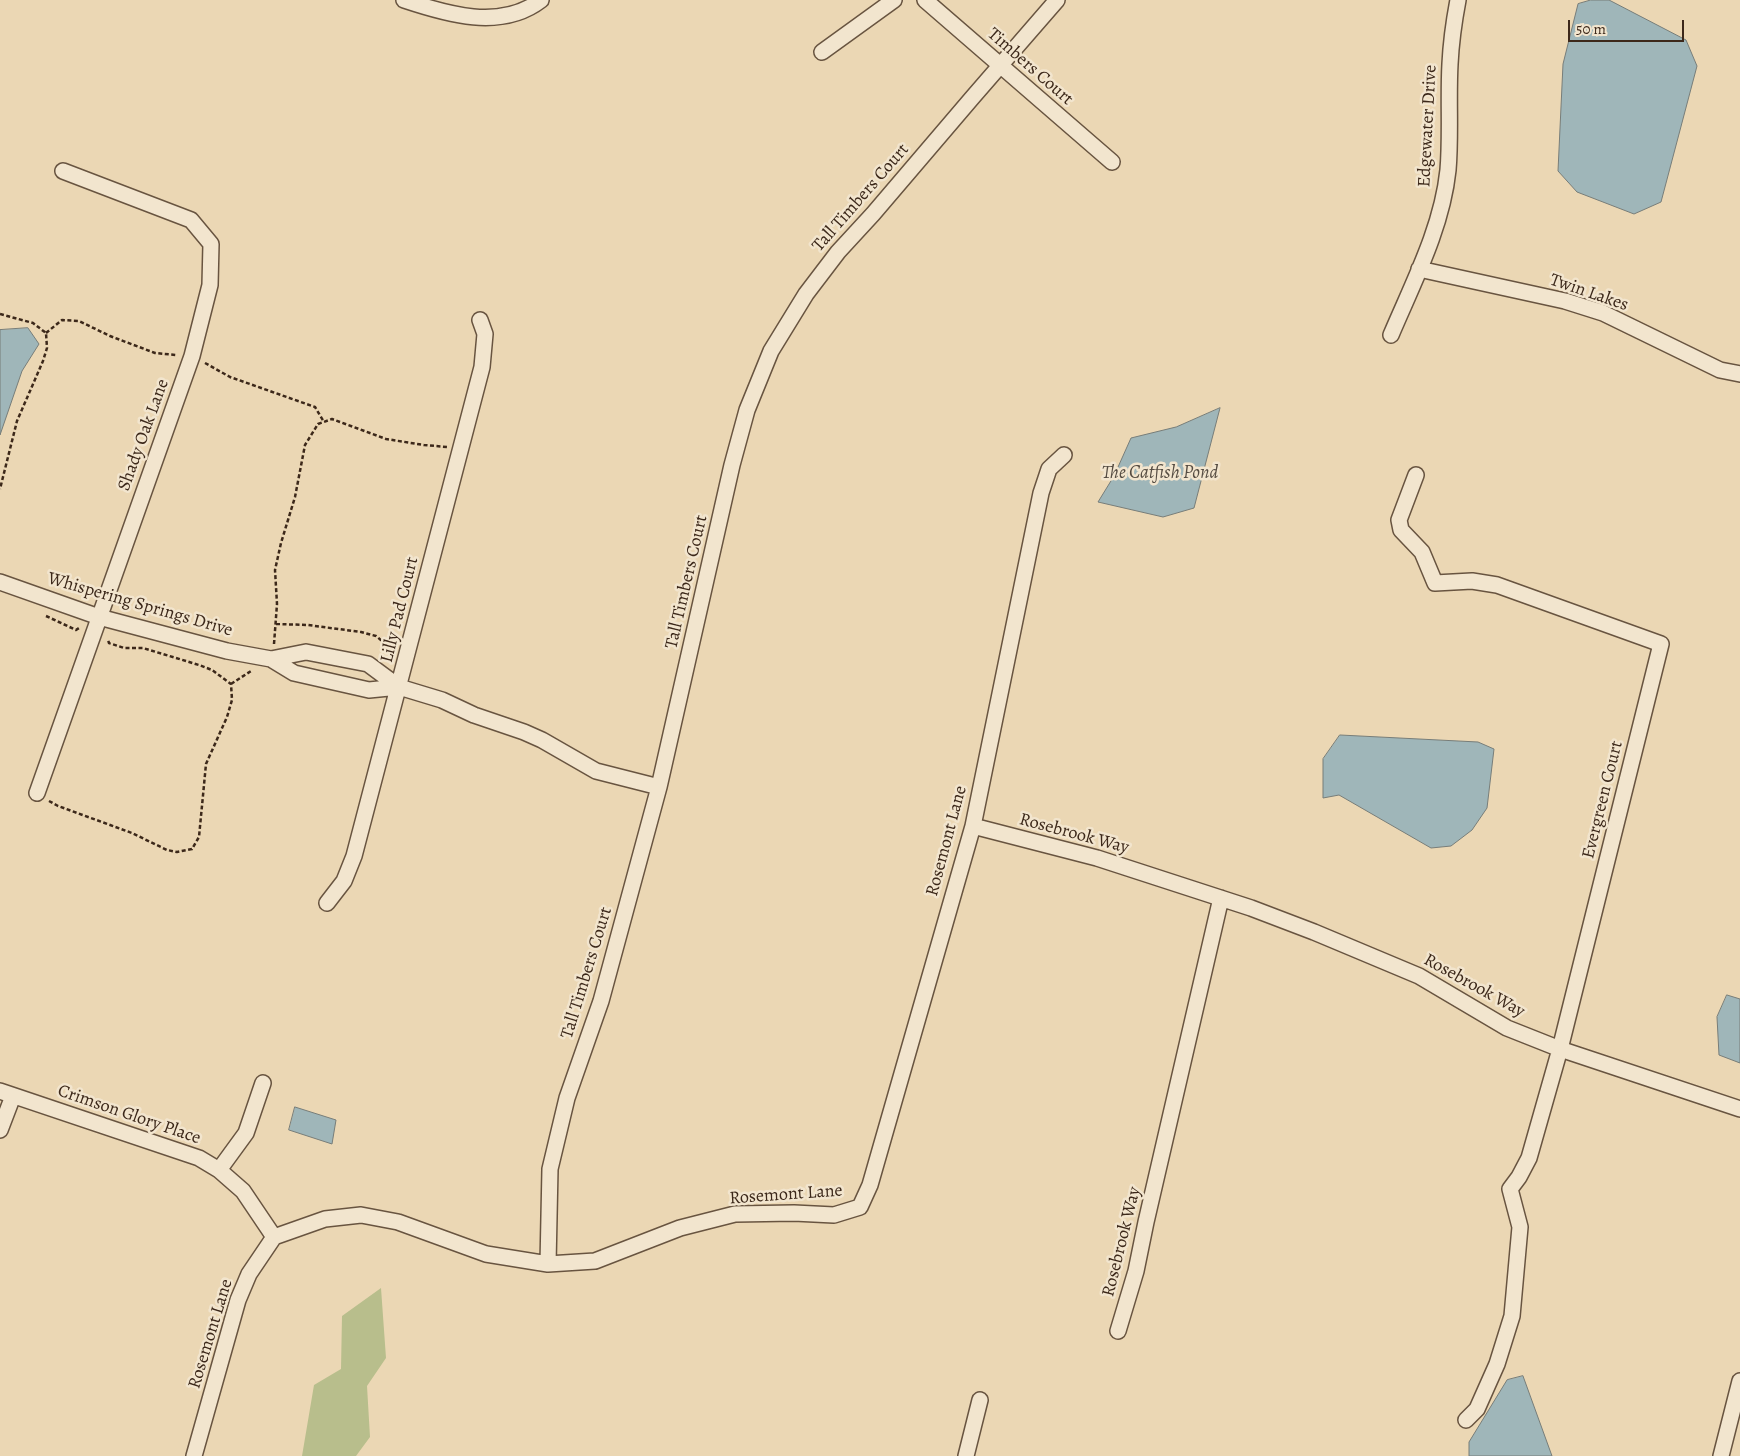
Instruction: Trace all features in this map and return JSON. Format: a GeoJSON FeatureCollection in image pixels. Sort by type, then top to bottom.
{"type":"FeatureCollection","features":[{"type":"Feature","properties":{"kind":"street"},"geometry":{"type":"LineString","coordinates":[[404,0],[458,16],[481,18],[515,13],[541,0]]}},
{"type":"Feature","properties":{"kind":"street"},"geometry":{"type":"LineString","coordinates":[[822,52],[894,0]]}},
{"type":"Feature","properties":{"kind":"street","name":"Timbers Court"},"geometry":{"type":"LineString","coordinates":[[925,0],[1112,162]]}},
{"type":"Feature","properties":{"kind":"street","name":"Tall Timbers Court"},"geometry":{"type":"LineString","coordinates":[[548,1264],[550,1169],[567,1098],[601,1001],[659,788],[732,465],[747,410],[771,350],[806,294],[838,252],[1057,0]]}},
{"type":"Feature","properties":{"kind":"street","name":"Edgewater Drive"},"geometry":{"type":"LineString","coordinates":[[1391,336],[1435,226],[1444,193],[1449,147],[1450,65],[1454,18],[1458,0]]}},
{"type":"Feature","properties":{"kind":"street","name":"Shady Oak Lane"},"geometry":{"type":"LineString","coordinates":[[37,794],[192,356],[210,285],[211,244],[191,220],[63,171]]}},
{"type":"Feature","properties":{"kind":"street","name":"Twin Lakes"},"geometry":{"type":"LineString","coordinates":[[1419,269],[1565,301],[1603,313],[1720,370],[1740,374]]}},
{"type":"Feature","properties":{"kind":"street","name":"Lilly Pad Court"},"geometry":{"type":"LineString","coordinates":[[327,903],[344,881],[354,856],[400,687],[482,367],[485,334],[480,320]]}},
{"type":"Feature","properties":{"kind":"street","name":"Rosemont Lane"},"geometry":{"type":"LineString","coordinates":[[194,1456],[238,1300],[249,1274],[274,1237],[325,1219],[361,1215],[398,1222],[486,1254],[548,1264],[595,1261],[680,1228],[735,1214],[834,1214],[860,1207],[870,1185],[973,826],[1041,493],[1049,469],[1064,455]]}},
{"type":"Feature","properties":{"kind":"street","name":"Evergreen Court"},"geometry":{"type":"LineString","coordinates":[[1416,475],[1399,520],[1401,530],[1422,552],[1435,583],[1472,581],[1497,585],[1661,644],[1560,1049],[1528,1158],[1519,1177],[1510,1189],[1520,1227],[1512,1316],[1497,1364],[1477,1409],[1466,1420]]}},
{"type":"Feature","properties":{"kind":"street","name":"Whispering Springs Drive"},"geometry":{"type":"LineString","coordinates":[[0,582],[100,617],[227,651],[271,659],[294,673],[369,690],[400,687]]}},
{"type":"Feature","properties":{"kind":"street","name":"Whispering Springs Drive"},"geometry":{"type":"LineString","coordinates":[[271,659],[306,652],[368,664],[400,687],[442,700],[474,715],[524,732],[542,740],[596,771],[659,788]]}},
{"type":"Feature","properties":{"kind":"street","name":"Rosebrook Way"},"geometry":{"type":"LineString","coordinates":[[973,826],[1097,858],[1251,908],[1419,976],[1507,1028],[1560,1049],[1740,1109]]}},
{"type":"Feature","properties":{"kind":"street","name":"Rosebrook Way"},"geometry":{"type":"LineString","coordinates":[[1118,1331],[1136,1271],[1221,898]]}},
{"type":"Feature","properties":{"kind":"street"},"geometry":{"type":"LineString","coordinates":[[219,1170],[246,1133],[263,1083]]}},
{"type":"Feature","properties":{"kind":"street"},"geometry":{"type":"LineString","coordinates":[[0,1130],[6,1093]]}},
{"type":"Feature","properties":{"kind":"street","name":"Crimson Glory Place"},"geometry":{"type":"LineString","coordinates":[[6,1093],[198,1158],[219,1170],[242,1191],[274,1237]]}},
{"type":"Feature","properties":{"kind":"street"},"geometry":{"type":"LineString","coordinates":[[1721,1456],[1740,1381]]}},
{"type":"Feature","properties":{"kind":"street"},"geometry":{"type":"LineString","coordinates":[[966,1456],[980,1400]]}},
{"type":"Feature","properties":{"kind":"path"},"geometry":{"type":"LineString","coordinates":[[0,314],[33,322],[46,333],[47,348],[17,421],[0,489]]}},
{"type":"Feature","properties":{"kind":"path"},"geometry":{"type":"LineString","coordinates":[[271,659],[277,604],[275,570],[295,497],[305,445],[318,424],[332,419],[386,439],[461,448]]}},
{"type":"Feature","properties":{"kind":"path"},"geometry":{"type":"LineString","coordinates":[[37,794],[58,806],[118,828],[167,850],[177,852],[192,849],[198,837],[206,764],[227,717],[232,700],[231,684],[212,670],[143,648],[124,648],[109,643],[100,617],[76,630],[43,614]]}},
{"type":"Feature","properties":{"kind":"path"},"geometry":{"type":"LineString","coordinates":[[276,624],[308,625],[361,632],[376,636],[395,652]]}},
{"type":"Feature","properties":{"kind":"green space"},"geometry":{"type":"Polygon","coordinates":[[[381,1288],[386,1358],[367,1386],[370,1437],[356,1456],[302,1456],[314,1385],[341,1369],[342,1316],[381,1288]]]}},
{"type":"Feature","properties":{"kind":"water"},"geometry":{"type":"Polygon","coordinates":[[[1591,0],[1609,0],[1686,40],[1697,66],[1661,202],[1634,214],[1577,192],[1558,171],[1563,64],[1578,4],[1591,0]]]}},
{"type":"Feature","properties":{"kind":"water"},"geometry":{"type":"Polygon","coordinates":[[[28,328],[39,344],[22,371],[0,435],[0,330],[28,328]]]}},
{"type":"Feature","properties":{"kind":"water","name":"The Catfish Pond"},"geometry":{"type":"Polygon","coordinates":[[[1220,408],[1194,508],[1163,517],[1098,502],[1114,476],[1131,438],[1176,427],[1220,408]]]}},
{"type":"Feature","properties":{"kind":"water"},"geometry":{"type":"Polygon","coordinates":[[[1340,735],[1478,742],[1494,749],[1487,808],[1472,830],[1451,846],[1431,848],[1339,795],[1323,798],[1323,759],[1340,735]]]}},
{"type":"Feature","properties":{"kind":"water"},"geometry":{"type":"Polygon","coordinates":[[[1727,995],[1740,999],[1740,1063],[1719,1055],[1717,1017],[1727,995]]]}},
{"type":"Feature","properties":{"kind":"water"},"geometry":{"type":"Polygon","coordinates":[[[295,1107],[336,1120],[332,1144],[289,1130],[295,1107]]]}},
{"type":"Feature","properties":{"kind":"water"},"geometry":{"type":"Polygon","coordinates":[[[1523,1376],[1552,1456],[1469,1456],[1469,1442],[1507,1380],[1523,1376]]]}}]}
